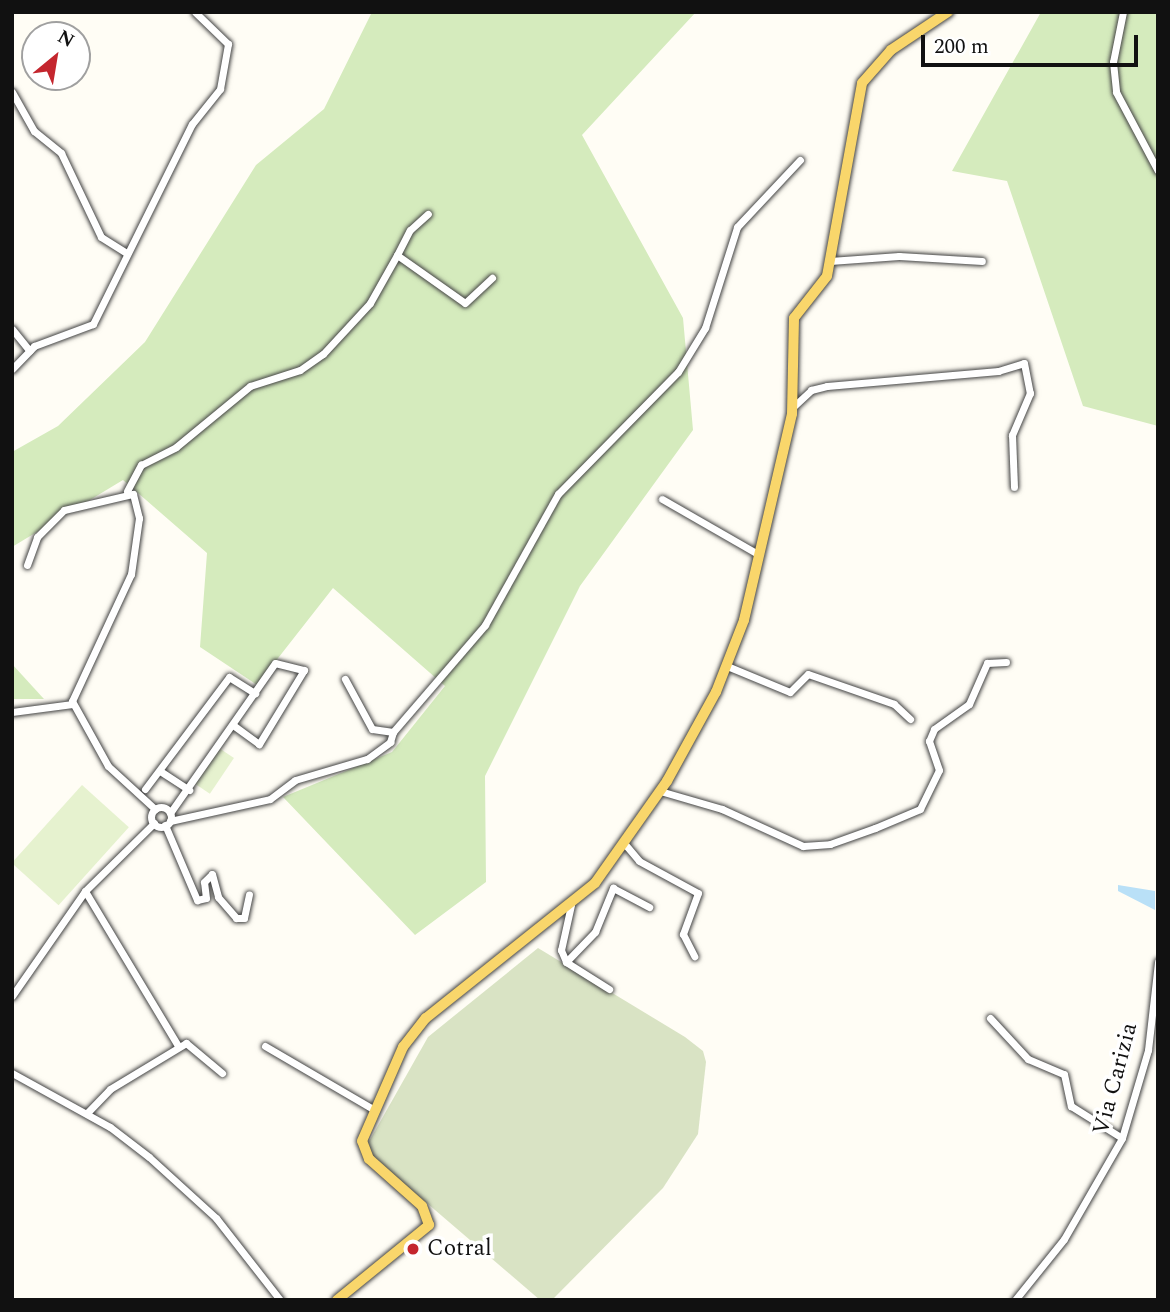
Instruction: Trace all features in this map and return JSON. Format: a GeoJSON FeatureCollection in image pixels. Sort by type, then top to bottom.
{"type":"FeatureCollection","features":[{"type":"Feature","properties":{"kind":"main road"},"geometry":{"type":"LineString","coordinates":[[345,1298],[429,1225],[420,1203],[364,1151],[362,1136],[403,1047],[426,1018],[571,905],[624,843],[660,792],[727,666],[748,606],[756,553],[793,407],[794,318],[821,288],[830,261],[862,83],[891,50],[948,12]]}},
{"type":"Feature","properties":{"kind":"main road"},"geometry":{"type":"LineString","coordinates":[[358,1286],[360,1300]]}},
{"type":"Feature","properties":{"kind":"street"},"geometry":{"type":"LineString","coordinates":[[12,369],[30,351],[93,324],[192,124],[220,89],[229,44],[195,12]]}},
{"type":"Feature","properties":{"kind":"street"},"geometry":{"type":"LineString","coordinates":[[1123,12],[1113,62],[1116,92],[1158,171]]}},
{"type":"Feature","properties":{"kind":"street"},"geometry":{"type":"LineString","coordinates":[[12,92],[34,131],[61,153],[101,237],[127,253]]}},
{"type":"Feature","properties":{"kind":"street"},"geometry":{"type":"LineString","coordinates":[[12,996],[85,891],[154,823],[270,799],[327,766],[367,759],[390,742],[393,732],[485,625],[558,494],[678,372],[705,328],[737,227],[800,160]]}},
{"type":"Feature","properties":{"kind":"street"},"geometry":{"type":"LineString","coordinates":[[27,565],[37,537],[64,510],[127,491],[141,465],[176,447],[250,386],[300,370],[323,354],[370,303],[410,230],[428,214]]}},
{"type":"Feature","properties":{"kind":"street"},"geometry":{"type":"LineString","coordinates":[[397,255],[465,303],[492,278]]}},
{"type":"Feature","properties":{"kind":"street"},"geometry":{"type":"LineString","coordinates":[[830,261],[899,256],[982,261]]}},
{"type":"Feature","properties":{"kind":"street"},"geometry":{"type":"LineString","coordinates":[[12,329],[30,351]]}},
{"type":"Feature","properties":{"kind":"street"},"geometry":{"type":"LineString","coordinates":[[793,407],[811,390],[827,386],[998,371],[1024,363],[1030,393],[1012,435],[1014,487]]}},
{"type":"Feature","properties":{"kind":"street"},"geometry":{"type":"LineString","coordinates":[[127,491],[139,518],[131,574],[76,684],[72,704],[108,766],[168,820],[197,900],[206,898],[204,882],[212,874],[218,897],[236,918],[244,918],[249,895]]}},
{"type":"Feature","properties":{"kind":"street"},"geometry":{"type":"LineString","coordinates":[[662,499],[756,553]]}},
{"type":"Feature","properties":{"kind":"street"},"geometry":{"type":"LineString","coordinates":[[660,792],[722,809],[803,846],[830,844],[875,828],[920,809],[939,770],[940,759],[929,742],[934,729],[969,705],[987,663],[1006,662]]}},
{"type":"Feature","properties":{"kind":"street"},"geometry":{"type":"LineString","coordinates":[[168,820],[275,663],[303,670],[259,744],[233,725]]}},
{"type":"Feature","properties":{"kind":"street"},"geometry":{"type":"LineString","coordinates":[[727,666],[790,692],[808,674],[894,704],[910,719]]}},
{"type":"Feature","properties":{"kind":"street"},"geometry":{"type":"LineString","coordinates":[[145,789],[229,677],[255,693]]}},
{"type":"Feature","properties":{"kind":"street"},"geometry":{"type":"LineString","coordinates":[[345,679],[372,729],[393,732]]}},
{"type":"Feature","properties":{"kind":"street"},"geometry":{"type":"LineString","coordinates":[[12,712],[72,704]]}},
{"type":"Feature","properties":{"kind":"street"},"geometry":{"type":"LineString","coordinates":[[160,771],[189,790]]}},
{"type":"Feature","properties":{"kind":"street"},"geometry":{"type":"LineString","coordinates":[[154,823],[155,809]]}},
{"type":"Feature","properties":{"kind":"street"},"geometry":{"type":"LineString","coordinates":[[624,843],[639,861],[698,893],[683,934],[694,956]]}},
{"type":"Feature","properties":{"kind":"street"},"geometry":{"type":"LineString","coordinates":[[566,962],[595,932],[613,888],[649,907]]}},
{"type":"Feature","properties":{"kind":"street"},"geometry":{"type":"LineString","coordinates":[[85,891],[178,1046]]}},
{"type":"Feature","properties":{"kind":"street"},"geometry":{"type":"LineString","coordinates":[[571,905],[561,950],[566,962],[609,989]]}},
{"type":"Feature","properties":{"kind":"street","name":"Via Carizia"},"geometry":{"type":"LineString","coordinates":[[1015,1300],[1064,1239],[1122,1138],[1148,1050],[1158,962]]}},
{"type":"Feature","properties":{"kind":"street"},"geometry":{"type":"LineString","coordinates":[[990,1018],[1028,1059],[1064,1074],[1071,1106],[1122,1138]]}},
{"type":"Feature","properties":{"kind":"street"},"geometry":{"type":"LineString","coordinates":[[87,1113],[110,1089],[178,1046],[191,1045],[222,1073]]}},
{"type":"Feature","properties":{"kind":"street"},"geometry":{"type":"LineString","coordinates":[[265,1046],[373,1109]]}},
{"type":"Feature","properties":{"kind":"street"},"geometry":{"type":"LineString","coordinates":[[12,1073],[87,1113],[149,1157],[216,1218],[276,1298]]}},
{"type":"Feature","properties":{"kind":"green space"},"geometry":{"type":"Polygon","coordinates":[[[372,12],[696,12],[582,135],[683,318],[693,430],[580,586],[485,776],[486,882],[415,935],[283,797],[392,752],[445,686],[333,588],[257,685],[200,647],[207,553],[123,480],[12,547],[12,452],[58,426],[145,342],[256,165],[324,109],[372,12]]]}},
{"type":"Feature","properties":{"kind":"green space"},"geometry":{"type":"Polygon","coordinates":[[[1041,12],[1158,12],[1158,426],[1083,406],[1007,181],[952,171],[1041,12]]]}},
{"type":"Feature","properties":{"kind":"green space"},"geometry":{"type":"Polygon","coordinates":[[[12,664],[44,699],[12,699],[12,664]]]}},
{"type":"Feature","properties":{"kind":"green space"},"geometry":{"type":"Polygon","coordinates":[[[219,748],[234,758],[210,794],[195,784],[219,748]]]}},
{"type":"Feature","properties":{"kind":"green space"},"geometry":{"type":"Polygon","coordinates":[[[82,785],[129,827],[59,905],[12,863],[82,785]]]}},
{"type":"Feature","properties":{"kind":"green space"},"geometry":{"type":"Polygon","coordinates":[[[538,948],[685,1037],[703,1051],[706,1062],[698,1134],[663,1188],[552,1300],[540,1300],[372,1156],[367,1145],[428,1037],[538,948]]]}},
{"type":"Feature","properties":{"kind":"water"},"geometry":{"type":"Polygon","coordinates":[[[1118,885],[1155,891],[1155,910],[1118,891],[1118,885]]]}},
{"type":"Feature","properties":{"kind":"place","name":"Cotral"},"geometry":{"type":"Point","coordinates":[413,1249]}}]}
